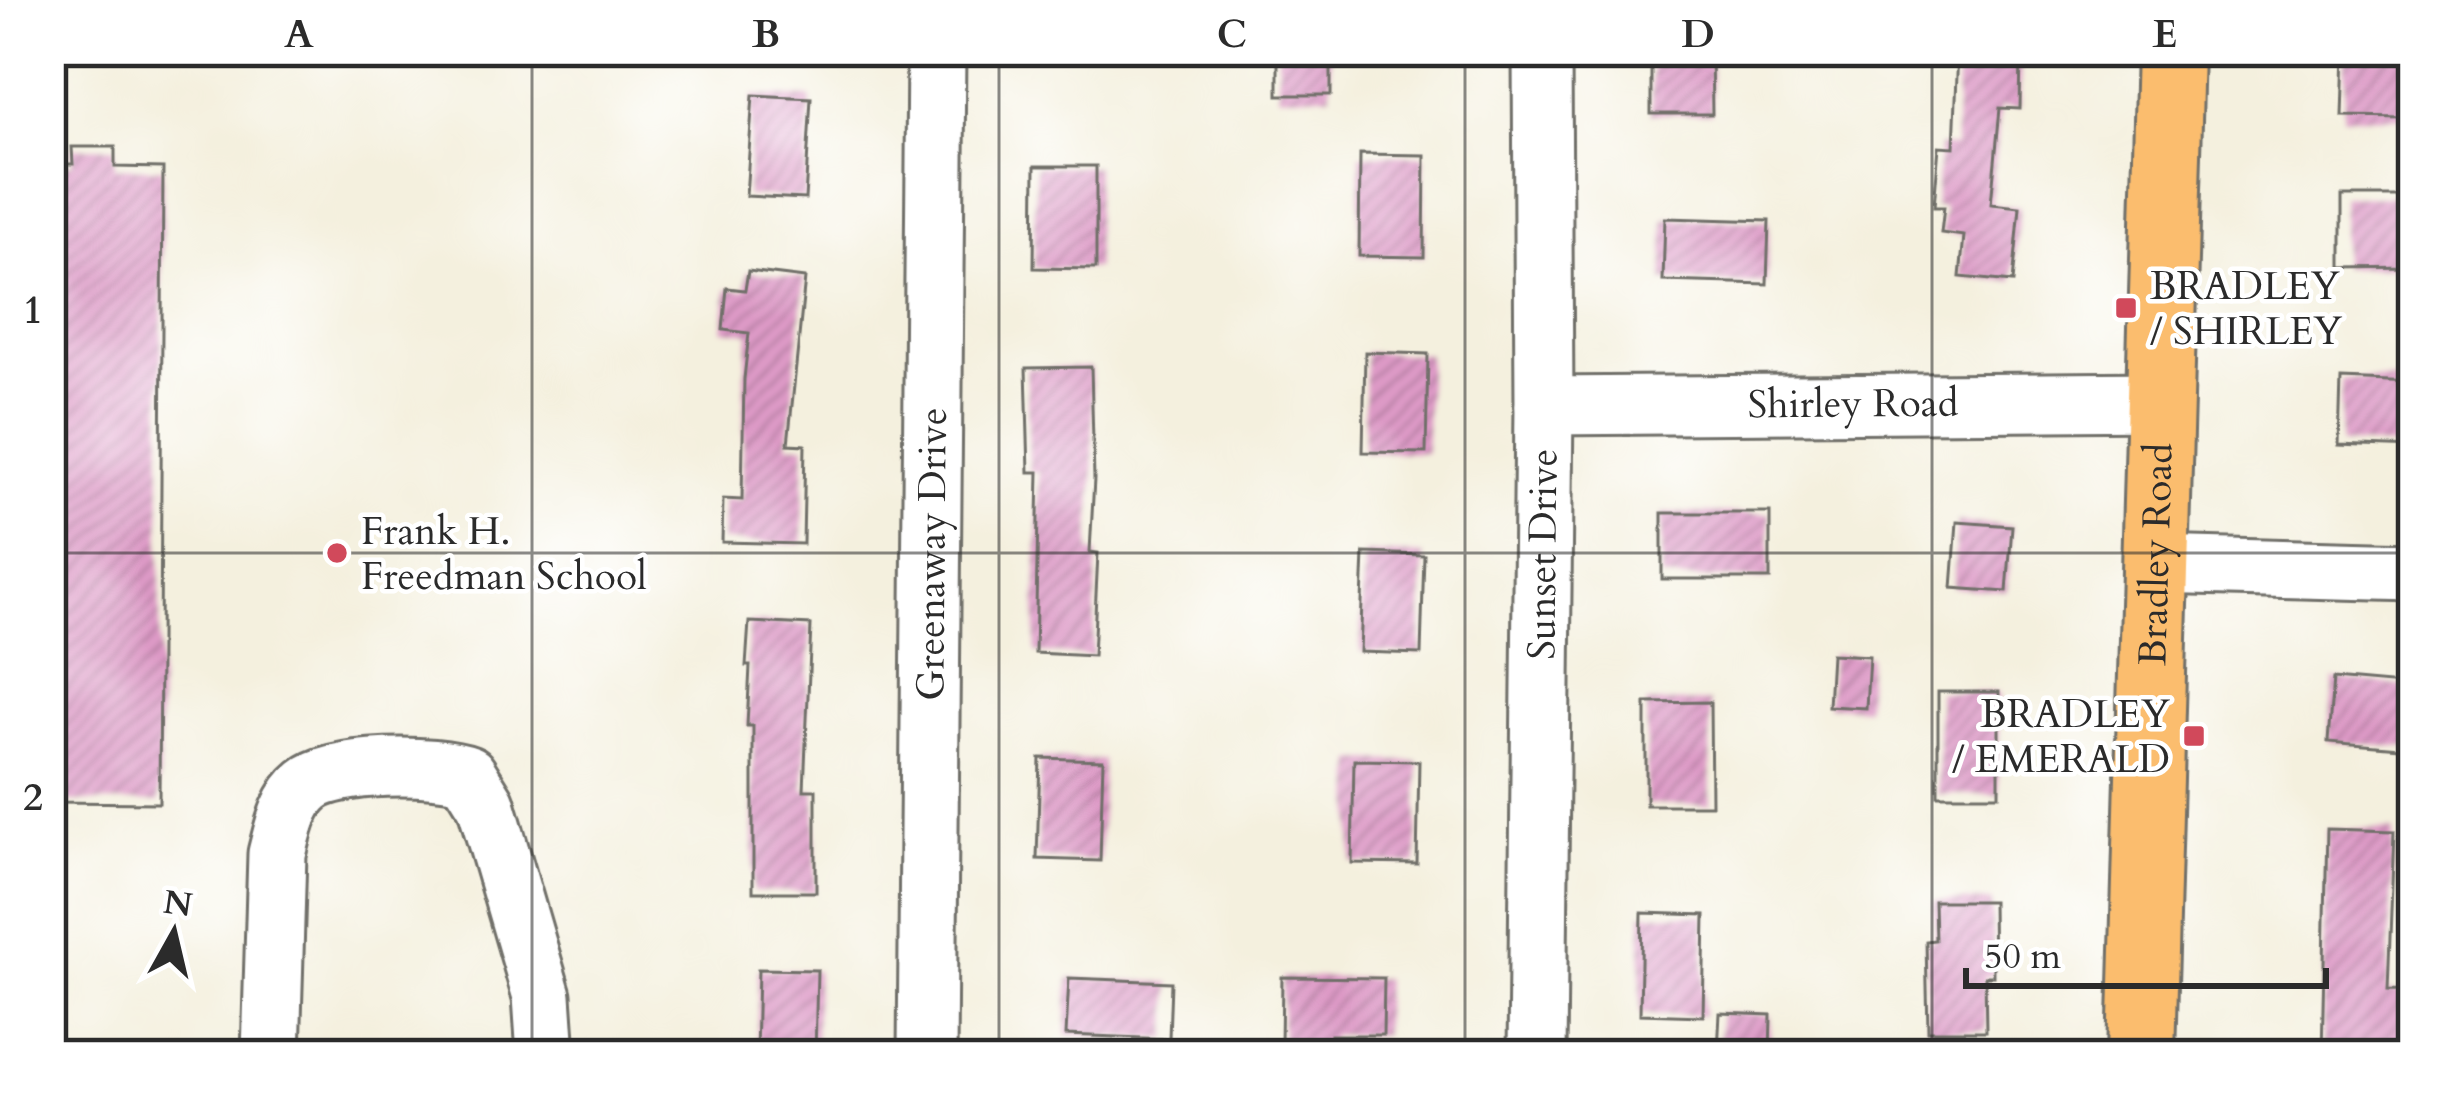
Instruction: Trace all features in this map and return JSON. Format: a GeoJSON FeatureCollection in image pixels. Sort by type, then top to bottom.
{"type":"FeatureCollection","features":[{"type":"Feature","properties":{"kind":"main road","name":"Bradley Road"},"geometry":{"type":"LineString","coordinates":[[2141,1055],[2170,51]]}},
{"type":"Feature","properties":{"kind":"street","name":"Greenaway Drive"},"geometry":{"type":"LineString","coordinates":[[927,1055],[936,51]]}},
{"type":"Feature","properties":{"kind":"street","name":"Sunset Drive"},"geometry":{"type":"LineString","coordinates":[[1537,1055],[1544,406],[1542,51]]}},
{"type":"Feature","properties":{"kind":"street","name":"Shirley Road"},"geometry":{"type":"LineString","coordinates":[[1544,406],[2160,401]]}},
{"type":"Feature","properties":{"kind":"street"},"geometry":{"type":"LineString","coordinates":[[2156,565],[2413,572]]}},
{"type":"Feature","properties":{"kind":"street"},"geometry":{"type":"LineString","coordinates":[[271,1055],[277,854],[296,800],[311,782],[322,778],[435,767],[468,775],[486,804],[542,996],[546,1055]]}},
{"type":"Feature","properties":{"kind":"building"},"geometry":{"type":"Polygon","coordinates":[[[1278,51],[1331,51],[1331,95],[1278,95],[1278,51]]]}},
{"type":"Feature","properties":{"kind":"building"},"geometry":{"type":"Polygon","coordinates":[[[1651,51],[1711,51],[1712,114],[1651,114],[1651,51]]]}},
{"type":"Feature","properties":{"kind":"building"},"geometry":{"type":"Polygon","coordinates":[[[1958,51],[2021,51],[2020,109],[2000,108],[1991,204],[2020,207],[2013,282],[1960,277],[1964,236],[1941,233],[1944,207],[1934,207],[1939,146],[1954,147],[1958,51]]]}},
{"type":"Feature","properties":{"kind":"building"},"geometry":{"type":"Polygon","coordinates":[[[2345,51],[2408,51],[2406,118],[2343,117],[2345,51]]]}},
{"type":"Feature","properties":{"kind":"building"},"geometry":{"type":"Polygon","coordinates":[[[753,95],[811,98],[805,199],[746,196],[753,95]]]}},
{"type":"Feature","properties":{"kind":"building"},"geometry":{"type":"Polygon","coordinates":[[[72,147],[115,147],[115,167],[163,168],[159,803],[51,802],[51,164],[73,164],[72,147]]]}},
{"type":"Feature","properties":{"kind":"building"},"geometry":{"type":"Polygon","coordinates":[[[1360,154],[1425,155],[1424,257],[1359,256],[1360,154]]]}},
{"type":"Feature","properties":{"kind":"building"},"geometry":{"type":"Polygon","coordinates":[[[1035,166],[1096,166],[1096,269],[1034,268],[1035,166]]]}},
{"type":"Feature","properties":{"kind":"building"},"geometry":{"type":"Polygon","coordinates":[[[2342,196],[2411,196],[2411,267],[2342,268],[2342,196]]]}},
{"type":"Feature","properties":{"kind":"building"},"geometry":{"type":"Polygon","coordinates":[[[1665,218],[1769,221],[1767,284],[1663,281],[1665,218]]]}},
{"type":"Feature","properties":{"kind":"building"},"geometry":{"type":"Polygon","coordinates":[[[748,271],[805,278],[788,444],[805,445],[803,544],[722,542],[723,499],[742,500],[749,333],[723,330],[727,288],[745,290],[748,271]]]}},
{"type":"Feature","properties":{"kind":"building"},"geometry":{"type":"Polygon","coordinates":[[[1365,352],[1428,354],[1426,453],[1363,452],[1365,352]]]}},
{"type":"Feature","properties":{"kind":"building"},"geometry":{"type":"Polygon","coordinates":[[[1091,367],[1094,479],[1090,552],[1098,553],[1093,656],[1035,653],[1039,472],[1029,472],[1026,368],[1091,367]]]}},
{"type":"Feature","properties":{"kind":"building"},"geometry":{"type":"Polygon","coordinates":[[[2341,379],[2413,382],[2413,448],[2339,445],[2341,379]]]}},
{"type":"Feature","properties":{"kind":"building"},"geometry":{"type":"Polygon","coordinates":[[[1662,513],[1770,513],[1770,579],[1662,579],[1662,513]]]}},
{"type":"Feature","properties":{"kind":"building"},"geometry":{"type":"Polygon","coordinates":[[[1957,522],[2012,526],[2007,592],[1952,588],[1957,522]]]}},
{"type":"Feature","properties":{"kind":"building"},"geometry":{"type":"Polygon","coordinates":[[[1364,553],[1424,555],[1421,654],[1360,652],[1364,553]]]}},
{"type":"Feature","properties":{"kind":"building"},"geometry":{"type":"Polygon","coordinates":[[[749,622],[811,625],[804,790],[816,790],[816,892],[753,892],[753,726],[747,726],[750,666],[746,666],[749,622]]]}},
{"type":"Feature","properties":{"kind":"building"},"geometry":{"type":"Polygon","coordinates":[[[1831,654],[1869,656],[1866,708],[1828,706],[1831,654]]]}},
{"type":"Feature","properties":{"kind":"building"},"geometry":{"type":"Polygon","coordinates":[[[2333,679],[2413,686],[2413,749],[2328,742],[2333,679]]]}},
{"type":"Feature","properties":{"kind":"building"},"geometry":{"type":"Polygon","coordinates":[[[1938,692],[1999,692],[1999,795],[1938,795],[1938,692]]]}},
{"type":"Feature","properties":{"kind":"building"},"geometry":{"type":"Polygon","coordinates":[[[1710,702],[1711,805],[1646,805],[1646,703],[1710,702]]]}},
{"type":"Feature","properties":{"kind":"building"},"geometry":{"type":"Polygon","coordinates":[[[1040,758],[1103,760],[1100,861],[1037,859],[1040,758]]]}},
{"type":"Feature","properties":{"kind":"building"},"geometry":{"type":"Polygon","coordinates":[[[1354,760],[1419,761],[1417,864],[1352,863],[1354,760]]]}},
{"type":"Feature","properties":{"kind":"building"},"geometry":{"type":"Polygon","coordinates":[[[2327,829],[2394,831],[2388,990],[2413,991],[2413,1055],[2322,1055],[2327,829]]]}},
{"type":"Feature","properties":{"kind":"building"},"geometry":{"type":"Polygon","coordinates":[[[1934,901],[1992,901],[1993,976],[1985,976],[1986,1031],[1928,1031],[1926,941],[1935,940],[1934,901]]]}},
{"type":"Feature","properties":{"kind":"building"},"geometry":{"type":"Polygon","coordinates":[[[1642,913],[1705,915],[1703,1016],[1640,1014],[1642,913]]]}},
{"type":"Feature","properties":{"kind":"building"},"geometry":{"type":"Polygon","coordinates":[[[758,969],[817,970],[815,1055],[756,1055],[758,969]]]}},
{"type":"Feature","properties":{"kind":"building"},"geometry":{"type":"Polygon","coordinates":[[[1282,977],[1384,978],[1383,1035],[1331,1035],[1331,1047],[1281,1046],[1282,977]]]}},
{"type":"Feature","properties":{"kind":"building"},"geometry":{"type":"Polygon","coordinates":[[[1069,978],[1171,982],[1169,1039],[1066,1035],[1069,978]]]}},
{"type":"Feature","properties":{"kind":"building"},"geometry":{"type":"Polygon","coordinates":[[[1720,1013],[1771,1015],[1770,1053],[1718,1051],[1720,1013]]]}},
{"type":"Feature","properties":{"kind":"place","name":"BRADLEY / SHIRLEY"},"geometry":{"type":"Point","coordinates":[2126,308]}},
{"type":"Feature","properties":{"kind":"place","name":"Frank H. Freedman School"},"geometry":{"type":"Point","coordinates":[337,553]}},
{"type":"Feature","properties":{"kind":"place","name":"BRADLEY / EMERALD"},"geometry":{"type":"Point","coordinates":[2194,736]}}]}
